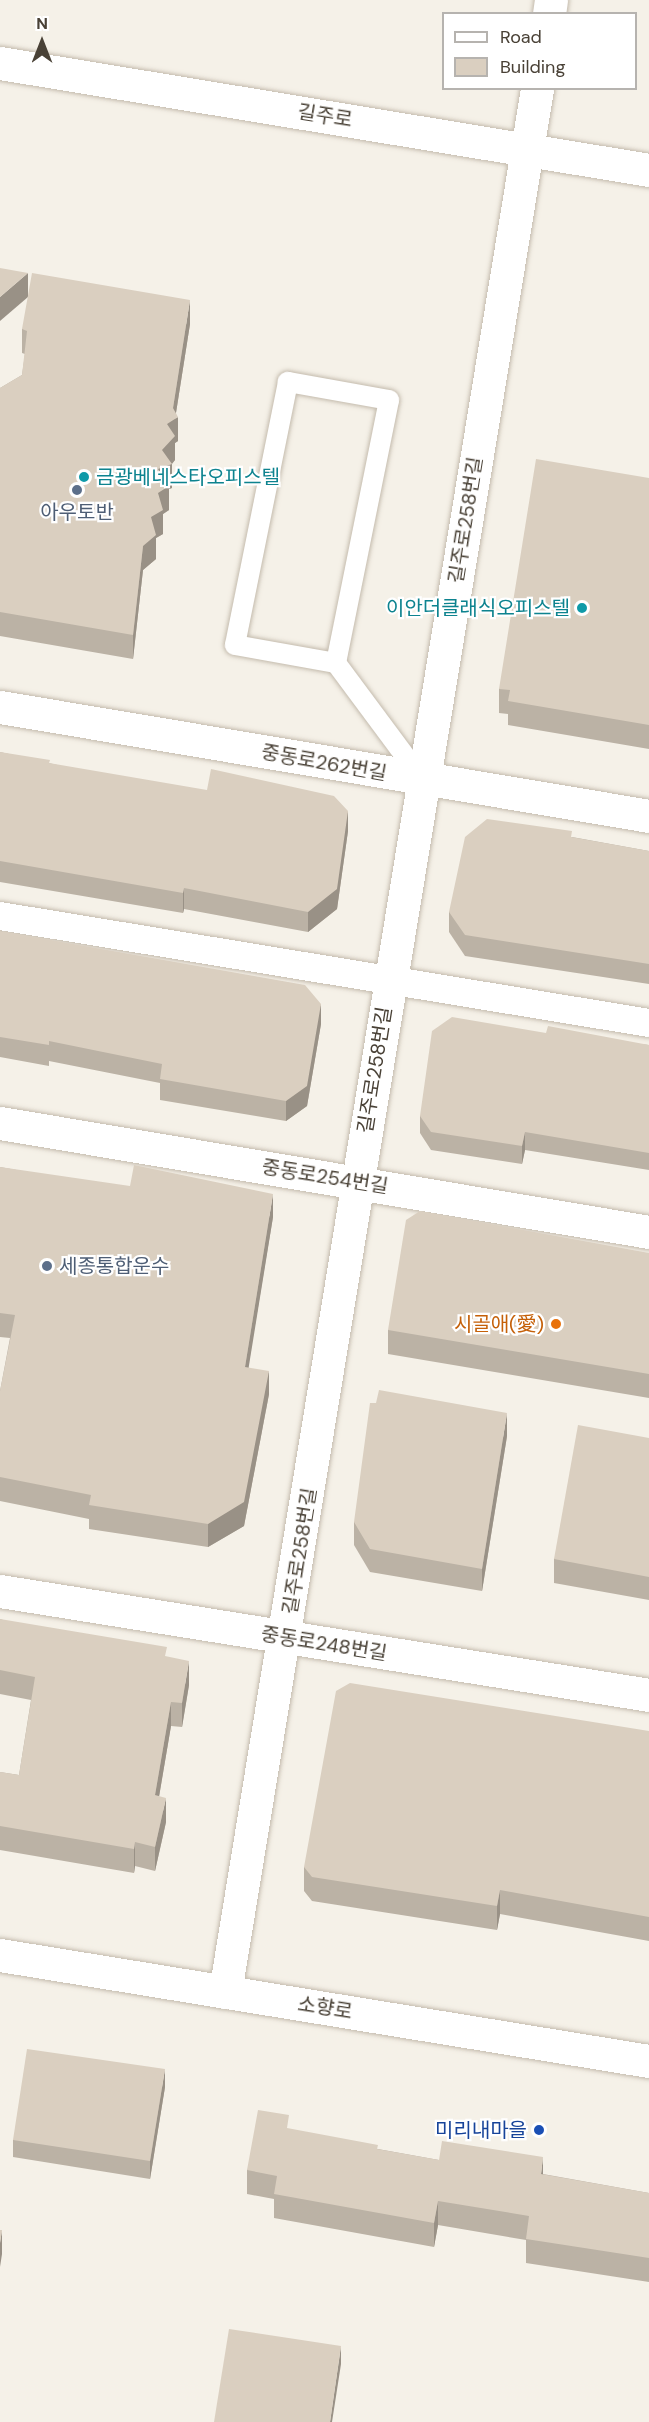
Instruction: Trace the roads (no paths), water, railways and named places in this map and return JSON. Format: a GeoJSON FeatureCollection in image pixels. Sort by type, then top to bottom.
{"type":"FeatureCollection","features":[{"type":"Feature","properties":{"kind":"street","name":"길주로"},"geometry":{"type":"LineString","coordinates":[[0,63],[649,170]]}},
{"type":"Feature","properties":{"kind":"street","name":"길주로258번길"},"geometry":{"type":"LineString","coordinates":[[225,1992],[286,1638],[388,982],[537,90]]}},
{"type":"Feature","properties":{"kind":"street","name":"중동로262번길"},"geometry":{"type":"LineString","coordinates":[[0,707],[423,780],[649,816]]}},
{"type":"Feature","properties":{"kind":"street"},"geometry":{"type":"LineString","coordinates":[[0,916],[388,982],[649,1023]]}},
{"type":"Feature","properties":{"kind":"street","name":"중동로254번길"},"geometry":{"type":"LineString","coordinates":[[0,1123],[649,1232]]}},
{"type":"Feature","properties":{"kind":"street","name":"중동로248번길"},"geometry":{"type":"LineString","coordinates":[[0,1591],[649,1695]]}},
{"type":"Feature","properties":{"kind":"street","name":"소향로"},"geometry":{"type":"LineString","coordinates":[[0,1955],[649,2061]]}},
{"type":"Feature","properties":{"kind":"lane"},"geometry":{"type":"LineString","coordinates":[[336,663],[388,400],[288,382],[235,645],[336,663],[423,780]]}},
{"type":"Feature","properties":{"kind":"place","name":"금광베네스타오피스텔"},"geometry":{"type":"Point","coordinates":[84,477]}},
{"type":"Feature","properties":{"kind":"place","name":"아우토반"},"geometry":{"type":"Point","coordinates":[77,490]}},
{"type":"Feature","properties":{"kind":"place","name":"이안더클래식오피스텔"},"geometry":{"type":"Point","coordinates":[582,608]}},
{"type":"Feature","properties":{"kind":"place","name":"세종통합운수"},"geometry":{"type":"Point","coordinates":[47,1266]}},
{"type":"Feature","properties":{"kind":"place","name":"시골애(愛)"},"geometry":{"type":"Point","coordinates":[556,1324]}},
{"type":"Feature","properties":{"kind":"place","name":"미리내마을"},"geometry":{"type":"Point","coordinates":[539,2130]}}]}
